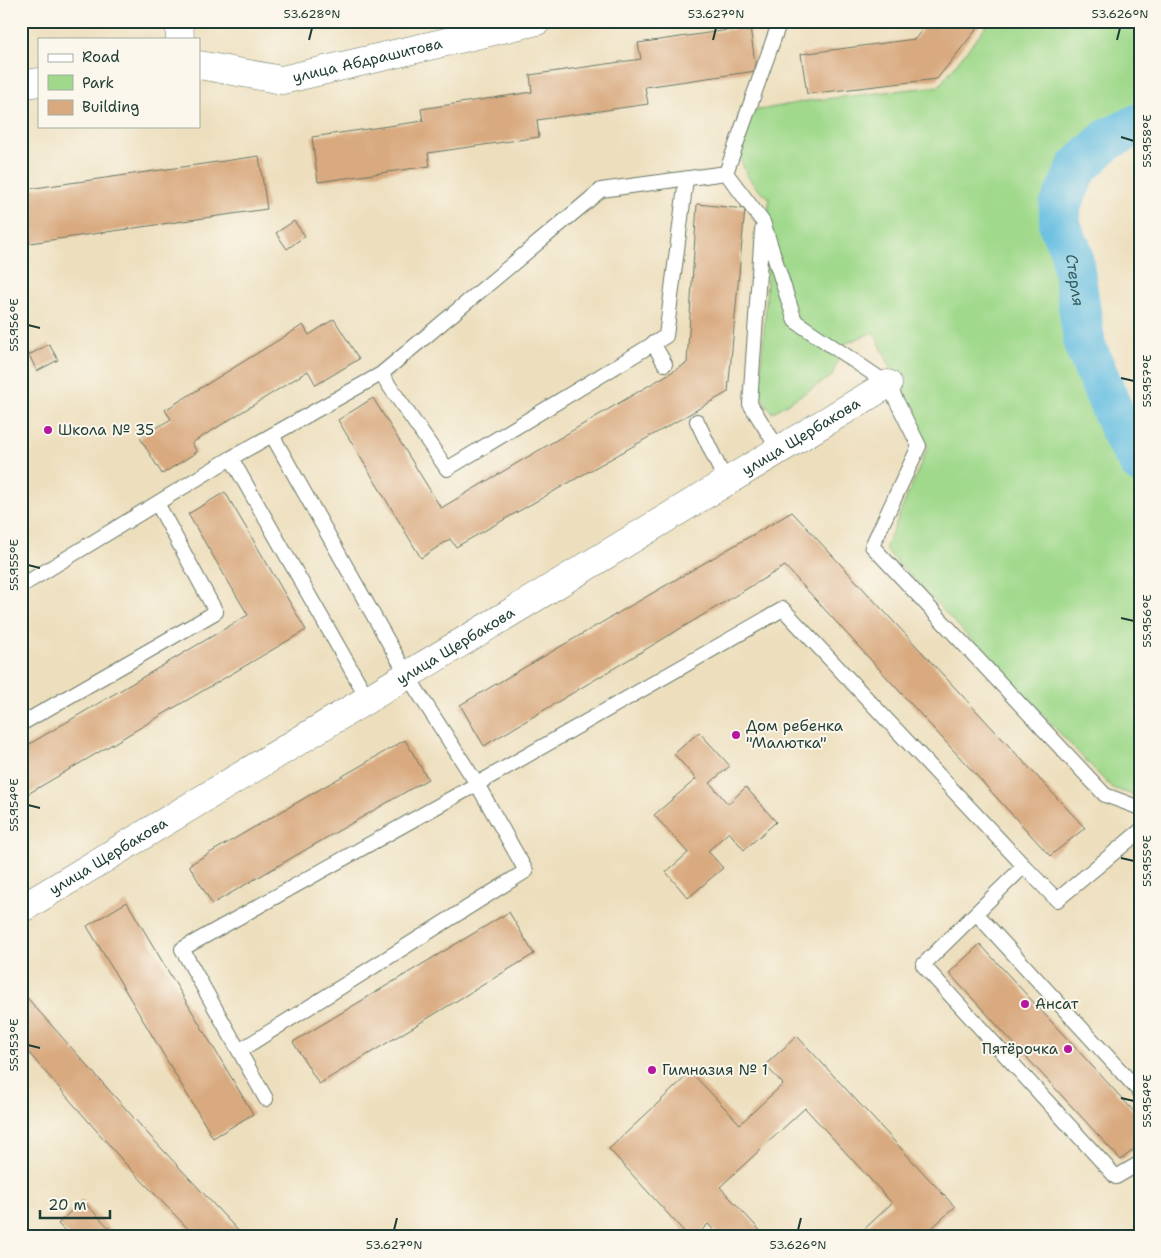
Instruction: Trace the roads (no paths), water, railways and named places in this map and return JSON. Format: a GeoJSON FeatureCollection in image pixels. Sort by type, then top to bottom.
{"type":"FeatureCollection","features":[{"type":"Feature","properties":{"kind":"street"},"geometry":{"type":"LineString","coordinates":[[179,21],[180,38]]}},
{"type":"Feature","properties":{"kind":"street","name":"улица Абдрашитова"},"geometry":{"type":"LineString","coordinates":[[200,65],[282,80],[537,21]]}},
{"type":"Feature","properties":{"kind":"street"},"geometry":{"type":"LineString","coordinates":[[21,85],[38,82]]}},
{"type":"Feature","properties":{"kind":"street","name":"улица Щербакова"},"geometry":{"type":"LineString","coordinates":[[21,908],[888,384]]}},
{"type":"Feature","properties":{"kind":"lane"},"geometry":{"type":"LineString","coordinates":[[726,173],[780,21]]}},
{"type":"Feature","properties":{"kind":"lane"},"geometry":{"type":"LineString","coordinates":[[21,586],[231,458],[381,374],[601,190],[726,173]]}},
{"type":"Feature","properties":{"kind":"lane"},"geometry":{"type":"LineString","coordinates":[[726,173],[763,222],[795,321],[888,384],[919,446],[872,546],[1105,795],[1140,808]]}},
{"type":"Feature","properties":{"kind":"lane"},"geometry":{"type":"LineString","coordinates":[[381,374],[446,469],[654,344],[666,336],[686,179]]}},
{"type":"Feature","properties":{"kind":"lane"},"geometry":{"type":"LineString","coordinates":[[763,222],[750,404],[779,450]]}},
{"type":"Feature","properties":{"kind":"lane"},"geometry":{"type":"LineString","coordinates":[[654,344],[665,364]]}},
{"type":"Feature","properties":{"kind":"lane"},"geometry":{"type":"LineString","coordinates":[[697,421],[726,482]]}},
{"type":"Feature","properties":{"kind":"lane"},"geometry":{"type":"LineString","coordinates":[[239,1051],[526,871],[477,784],[407,676],[272,435]]}},
{"type":"Feature","properties":{"kind":"lane"},"geometry":{"type":"LineString","coordinates":[[231,458],[368,699]]}},
{"type":"Feature","properties":{"kind":"lane"},"geometry":{"type":"LineString","coordinates":[[21,724],[216,612],[157,503]]}},
{"type":"Feature","properties":{"kind":"lane"},"geometry":{"type":"LineString","coordinates":[[266,1099],[182,949],[784,609],[1057,900],[1140,831]]}},
{"type":"Feature","properties":{"kind":"lane"},"geometry":{"type":"LineString","coordinates":[[1024,866],[923,965],[1116,1177],[1140,1163]]}},
{"type":"Feature","properties":{"kind":"lane"},"geometry":{"type":"LineString","coordinates":[[976,913],[1140,1092]]}},
{"type":"Feature","properties":{"kind":"waterway","name":"Стерля"},"geometry":{"type":"LineString","coordinates":[[1140,124],[1107,140],[1078,167],[1060,206],[1060,227],[1071,250],[1085,346],[1124,437],[1140,463]]}},
{"type":"Feature","properties":{"kind":"place","name":"Школа № 35"},"geometry":{"type":"Point","coordinates":[48,430]}},
{"type":"Feature","properties":{"kind":"place","name":"Дом ребенка \"Малютка\""},"geometry":{"type":"Point","coordinates":[736,735]}},
{"type":"Feature","properties":{"kind":"place","name":"Ансат"},"geometry":{"type":"Point","coordinates":[1025,1004]}},
{"type":"Feature","properties":{"kind":"place","name":"Пятёрочка"},"geometry":{"type":"Point","coordinates":[1068,1049]}},
{"type":"Feature","properties":{"kind":"place","name":"Гимназия № 1"},"geometry":{"type":"Point","coordinates":[652,1070]}}]}
